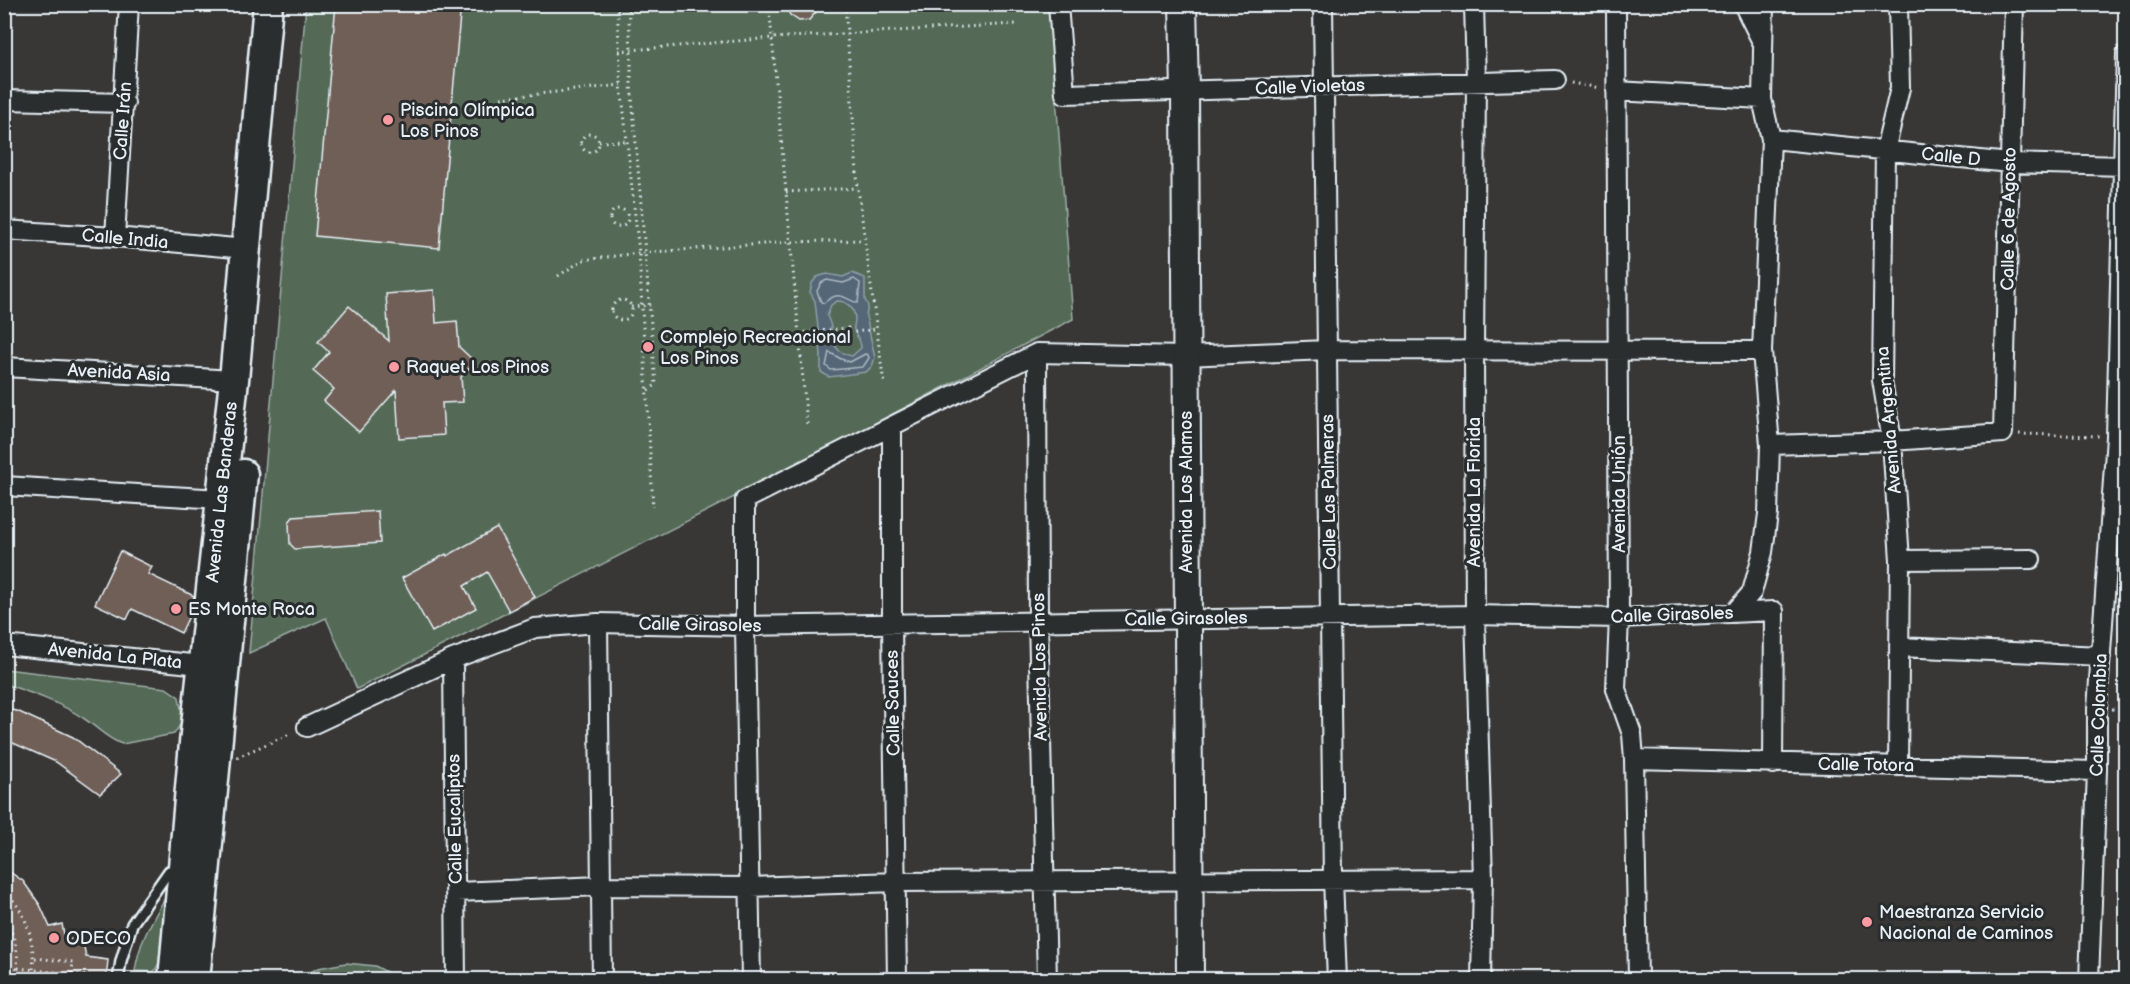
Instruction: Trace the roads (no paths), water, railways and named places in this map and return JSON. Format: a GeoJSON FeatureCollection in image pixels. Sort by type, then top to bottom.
{"type":"FeatureCollection","features":[{"type":"Feature","properties":{"kind":"main road","name":"Avenida Las Banderas"},"geometry":{"type":"LineString","coordinates":[[195,980],[216,767],[214,667],[220,499],[234,380],[268,4]]}},
{"type":"Feature","properties":{"kind":"main road","name":"Avenida Las Banderas"},"geometry":{"type":"LineString","coordinates":[[173,980],[194,743],[214,667],[287,4]]}},
{"type":"Feature","properties":{"kind":"street","name":"Calle Irán"},"geometry":{"type":"LineString","coordinates":[[115,237],[129,4]]}},
{"type":"Feature","properties":{"kind":"street","name":"Calle Violetas"},"geometry":{"type":"LineString","coordinates":[[1058,4],[1065,94],[1555,80]]}},
{"type":"Feature","properties":{"kind":"street","name":"Avenida Los Alamos"},"geometry":{"type":"LineString","coordinates":[[1183,4],[1190,980]]}},
{"type":"Feature","properties":{"kind":"street","name":"Calle Las Palmeras"},"geometry":{"type":"LineString","coordinates":[[1323,4],[1337,980]]}},
{"type":"Feature","properties":{"kind":"street","name":"Avenida La Florida"},"geometry":{"type":"LineString","coordinates":[[1474,4],[1476,81],[1475,615],[1482,879],[1481,980]]}},
{"type":"Feature","properties":{"kind":"street","name":"Avenida Unión"},"geometry":{"type":"LineString","coordinates":[[1616,4],[1619,618],[1616,689],[1632,735],[1634,759],[1638,980]]}},
{"type":"Feature","properties":{"kind":"street"},"geometry":{"type":"LineString","coordinates":[[1743,4],[1762,43]]}},
{"type":"Feature","properties":{"kind":"street"},"geometry":{"type":"LineString","coordinates":[[1734,613],[1752,592],[1763,552],[1768,514],[1770,444],[1762,351],[1771,139],[1762,99],[1764,4]]}},
{"type":"Feature","properties":{"kind":"street","name":"Avenida Argentina"},"geometry":{"type":"LineString","coordinates":[[1898,4],[1900,88],[1885,151],[1882,380],[1892,441],[1900,560],[1898,766]]}},
{"type":"Feature","properties":{"kind":"street","name":"Calle 6 de Agosto"},"geometry":{"type":"LineString","coordinates":[[1892,441],[2003,433],[2014,4]]}},
{"type":"Feature","properties":{"kind":"street","name":"Calle Colombia"},"geometry":{"type":"LineString","coordinates":[[2089,980],[2097,771],[2097,709],[2121,437],[2126,54]]}},
{"type":"Feature","properties":{"kind":"street"},"geometry":{"type":"LineString","coordinates":[[1616,91],[1762,99]]}},
{"type":"Feature","properties":{"kind":"street"},"geometry":{"type":"LineString","coordinates":[[4,99],[124,103]]}},
{"type":"Feature","properties":{"kind":"street","name":"Calle D"},"geometry":{"type":"LineString","coordinates":[[1771,139],[2010,163],[2124,166]]}},
{"type":"Feature","properties":{"kind":"street","name":"Calle India"},"geometry":{"type":"LineString","coordinates":[[4,230],[246,249]]}},
{"type":"Feature","properties":{"kind":"street"},"geometry":{"type":"LineString","coordinates":[[751,980],[745,500],[1037,353],[1185,356],[1327,350],[1762,351]]}},
{"type":"Feature","properties":{"kind":"street","name":"Avenida Los Pinos"},"geometry":{"type":"LineString","coordinates":[[1037,353],[1038,620],[1047,980]]}},
{"type":"Feature","properties":{"kind":"street","name":"Avenida Asia"},"geometry":{"type":"LineString","coordinates":[[4,367],[234,380]]}},
{"type":"Feature","properties":{"kind":"street","name":"Calle Sauces"},"geometry":{"type":"LineString","coordinates":[[892,426],[897,980]]}},
{"type":"Feature","properties":{"kind":"street"},"geometry":{"type":"LineString","coordinates":[[1770,444],[1892,441]]}},
{"type":"Feature","properties":{"kind":"street"},"geometry":{"type":"LineString","coordinates":[[4,486],[220,499]]}},
{"type":"Feature","properties":{"kind":"street"},"geometry":{"type":"LineString","coordinates":[[1900,560],[2031,559]]}},
{"type":"Feature","properties":{"kind":"street","name":"Calle Girasoles"},"geometry":{"type":"LineString","coordinates":[[307,727],[453,659],[535,628],[598,623],[745,626],[1475,615],[1619,618],[1774,611],[1773,764]]}},
{"type":"Feature","properties":{"kind":"street"},"geometry":{"type":"LineString","coordinates":[[598,623],[602,980]]}},
{"type":"Feature","properties":{"kind":"street","name":"Avenida La Plata"},"geometry":{"type":"LineString","coordinates":[[4,645],[214,667]]}},
{"type":"Feature","properties":{"kind":"street"},"geometry":{"type":"LineString","coordinates":[[1899,647],[2101,656]]}},
{"type":"Feature","properties":{"kind":"street","name":"Calle Eucaliptos"},"geometry":{"type":"LineString","coordinates":[[453,659],[456,980]]}},
{"type":"Feature","properties":{"kind":"street","name":"Calle Totora"},"geometry":{"type":"LineString","coordinates":[[1634,759],[2097,771]]}},
{"type":"Feature","properties":{"kind":"street"},"geometry":{"type":"LineString","coordinates":[[456,892],[601,886],[750,887],[897,882],[1482,879]]}},
{"type":"Feature","properties":{"kind":"lane"},"geometry":{"type":"LineString","coordinates":[[118,980],[132,924],[169,871],[183,865]]}},
{"type":"Feature","properties":{"kind":"water"},"geometry":{"type":"Polygon","coordinates":[[[852,273],[865,278],[865,300],[868,306],[866,316],[875,358],[872,366],[866,372],[829,377],[821,372],[815,301],[810,292],[812,283],[817,277],[827,274],[843,277],[852,273]],[[841,301],[831,305],[827,316],[835,346],[844,354],[852,356],[861,348],[861,345],[854,330],[854,312],[848,304],[841,301]]]}},
{"type":"Feature","properties":{"kind":"place","name":"Piscina Olímpica Los Pinos"},"geometry":{"type":"Point","coordinates":[388,120]}},
{"type":"Feature","properties":{"kind":"place","name":"Complejo Recreacional Los Pinos"},"geometry":{"type":"Point","coordinates":[648,347]}},
{"type":"Feature","properties":{"kind":"place","name":"Raquet Los Pinos"},"geometry":{"type":"Point","coordinates":[394,367]}},
{"type":"Feature","properties":{"kind":"place","name":"ES Monte Roca"},"geometry":{"type":"Point","coordinates":[176,609]}},
{"type":"Feature","properties":{"kind":"place","name":"Maestranza Servicio Nacional de Caminos"},"geometry":{"type":"Point","coordinates":[1867,922]}},
{"type":"Feature","properties":{"kind":"place","name":"ODECO"},"geometry":{"type":"Point","coordinates":[54,938]}}]}
